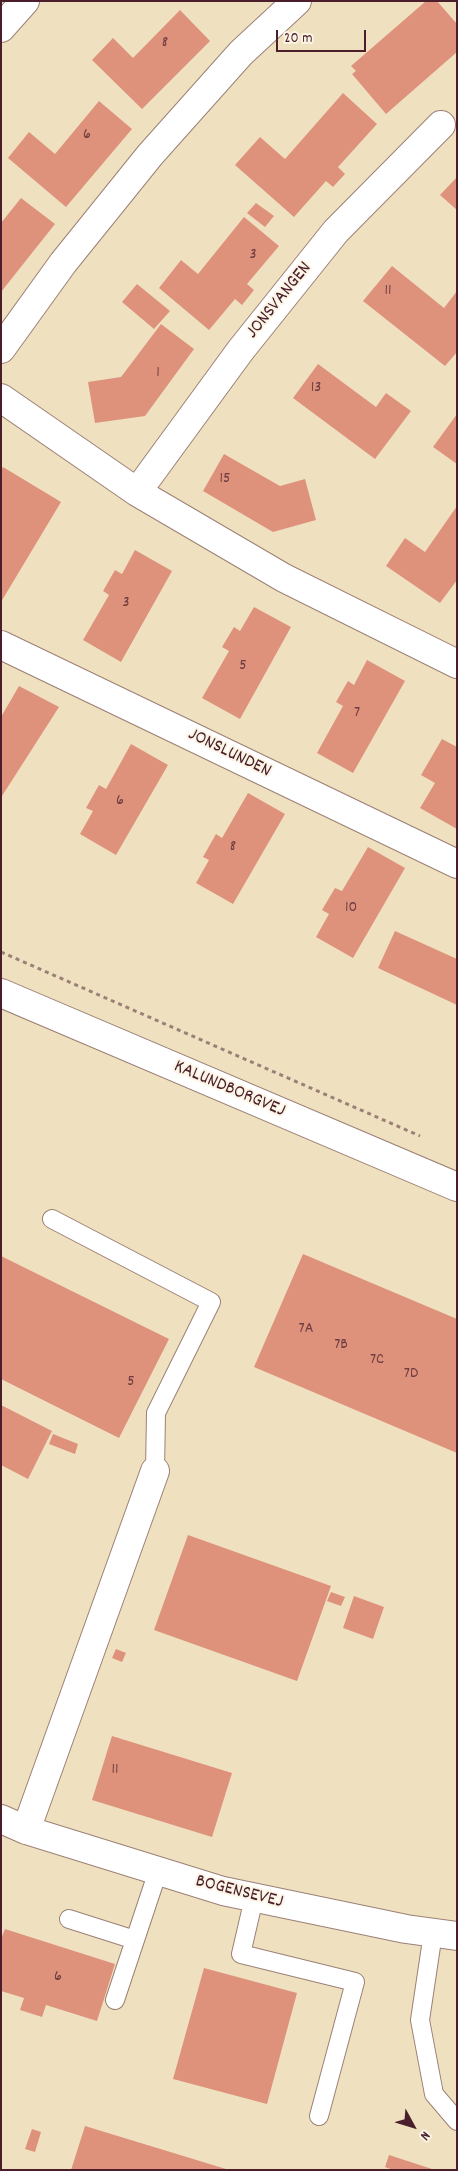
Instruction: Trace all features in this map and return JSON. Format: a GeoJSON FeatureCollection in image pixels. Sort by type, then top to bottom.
{"type":"FeatureCollection","features":[{"type":"Feature","properties":{"kind":"street"},"geometry":{"type":"LineString","coordinates":[[1,28],[25,1]]}},
{"type":"Feature","properties":{"kind":"street"},"geometry":{"type":"LineString","coordinates":[[1,349],[63,263],[150,155],[240,53],[297,1]]}},
{"type":"Feature","properties":{"kind":"street","name":"JONSVANGEN"},"geometry":{"type":"LineString","coordinates":[[137,492],[240,351],[336,231],[441,125]]}},
{"type":"Feature","properties":{"kind":"street"},"geometry":{"type":"LineString","coordinates":[[1,398],[137,492],[284,578],[455,658]]}},
{"type":"Feature","properties":{"kind":"street","name":"JONSLUNDEN"},"geometry":{"type":"LineString","coordinates":[[1,645],[457,864]]}},
{"type":"Feature","properties":{"kind":"street","name":"KALUNDBORGVEJ"},"geometry":{"type":"LineString","coordinates":[[1,993],[457,1187]]}},
{"type":"Feature","properties":{"kind":"street"},"geometry":{"type":"LineString","coordinates":[[26,1830],[155,1471]]}},
{"type":"Feature","properties":{"kind":"street","name":"BOGENSEVEJ"},"geometry":{"type":"LineString","coordinates":[[1,1820],[26,1830],[223,1891],[406,1929],[445,1934]]}},
{"type":"Feature","properties":{"kind":"lane"},"geometry":{"type":"LineString","coordinates":[[52,1218],[211,1302],[156,1413],[155,1471]]}},
{"type":"Feature","properties":{"kind":"lane"},"geometry":{"type":"LineString","coordinates":[[115,2000],[158,1871]]}},
{"type":"Feature","properties":{"kind":"lane"},"geometry":{"type":"LineString","coordinates":[[254,1898],[241,1954],[355,1982],[319,2116]]}},
{"type":"Feature","properties":{"kind":"lane"},"geometry":{"type":"LineString","coordinates":[[69,1919],[135,1940]]}},
{"type":"Feature","properties":{"kind":"lane"},"geometry":{"type":"LineString","coordinates":[[445,1934],[420,2020],[434,2094],[457,2121]]}},
{"type":"Feature","properties":{"kind":"path"},"geometry":{"type":"LineString","coordinates":[[1,952],[420,1137]]}},
{"type":"Feature","properties":{"kind":"building"},"geometry":{"type":"Polygon","coordinates":[[[426,1],[437,1],[457,24],[457,52],[386,114],[352,74],[356,71],[351,66],[426,1]]]}},
{"type":"Feature","properties":{"kind":"building"},"geometry":{"type":"Polygon","coordinates":[[[180,10],[210,41],[142,109],[92,60],[113,38],[133,58],[180,10]]]}},
{"type":"Feature","properties":{"kind":"building"},"geometry":{"type":"Polygon","coordinates":[[[343,93],[377,124],[338,167],[345,174],[333,187],[326,181],[294,217],[235,165],[260,137],[285,159],[343,93]]]}},
{"type":"Feature","properties":{"kind":"building"},"geometry":{"type":"Polygon","coordinates":[[[99,101],[132,129],[66,207],[8,158],[29,132],[55,154],[99,101]]]}},
{"type":"Feature","properties":{"kind":"building"},"geometry":{"type":"Polygon","coordinates":[[[457,177],[457,210],[440,195],[457,177]]]}},
{"type":"Feature","properties":{"kind":"building"},"geometry":{"type":"Polygon","coordinates":[[[21,198],[55,224],[1,292],[1,223],[21,198]]]}},
{"type":"Feature","properties":{"kind":"building"},"geometry":{"type":"Polygon","coordinates":[[[256,203],[274,216],[265,227],[247,213],[256,203]]]}},
{"type":"Feature","properties":{"kind":"building"},"geometry":{"type":"Polygon","coordinates":[[[244,217],[279,246],[247,284],[254,290],[242,305],[235,299],[209,330],[159,288],[181,260],[198,274],[244,217]]]}},
{"type":"Feature","properties":{"kind":"building"},"geometry":{"type":"Polygon","coordinates":[[[392,266],[444,308],[457,291],[457,352],[445,366],[363,301],[392,266]]]}},
{"type":"Feature","properties":{"kind":"building"},"geometry":{"type":"Polygon","coordinates":[[[137,284],[170,311],[154,329],[122,302],[137,284]]]}},
{"type":"Feature","properties":{"kind":"building"},"geometry":{"type":"Polygon","coordinates":[[[161,324],[194,349],[145,416],[95,423],[88,382],[121,377],[161,324]]]}},
{"type":"Feature","properties":{"kind":"building"},"geometry":{"type":"Polygon","coordinates":[[[318,364],[376,407],[386,393],[411,411],[375,459],[293,398],[318,364]]]}},
{"type":"Feature","properties":{"kind":"building"},"geometry":{"type":"Polygon","coordinates":[[[457,414],[457,464],[433,447],[457,414]]]}},
{"type":"Feature","properties":{"kind":"building"},"geometry":{"type":"Polygon","coordinates":[[[224,454],[280,486],[305,479],[316,520],[273,532],[203,491],[224,454]]]}},
{"type":"Feature","properties":{"kind":"building"},"geometry":{"type":"Polygon","coordinates":[[[3,467],[61,502],[1,602],[1,470],[3,467]]]}},
{"type":"Feature","properties":{"kind":"building"},"geometry":{"type":"Polygon","coordinates":[[[457,506],[457,580],[440,603],[386,566],[405,538],[425,552],[457,506]]]}},
{"type":"Feature","properties":{"kind":"building"},"geometry":{"type":"Polygon","coordinates":[[[135,550],[172,571],[121,662],[83,640],[109,595],[103,591],[115,570],[122,574],[135,550]]]}},
{"type":"Feature","properties":{"kind":"building"},"geometry":{"type":"Polygon","coordinates":[[[254,607],[291,627],[240,719],[202,698],[229,651],[222,647],[234,627],[240,631],[254,607]]]}},
{"type":"Feature","properties":{"kind":"building"},"geometry":{"type":"Polygon","coordinates":[[[367,660],[405,681],[353,773],[317,753],[343,706],[336,702],[348,681],[354,685],[367,660]]]}},
{"type":"Feature","properties":{"kind":"building"},"geometry":{"type":"Polygon","coordinates":[[[19,686],[59,707],[2,796],[1,717],[19,686]]]}},
{"type":"Feature","properties":{"kind":"building"},"geometry":{"type":"Polygon","coordinates":[[[442,739],[457,747],[457,829],[420,808],[435,783],[421,775],[442,739]]]}},
{"type":"Feature","properties":{"kind":"building"},"geometry":{"type":"Polygon","coordinates":[[[131,744],[168,765],[116,855],[80,834],[93,811],[86,808],[99,785],[106,789],[131,744]]]}},
{"type":"Feature","properties":{"kind":"building"},"geometry":{"type":"Polygon","coordinates":[[[248,793],[285,814],[233,904],[196,883],[209,860],[203,857],[216,834],[222,838],[248,793]]]}},
{"type":"Feature","properties":{"kind":"building"},"geometry":{"type":"Polygon","coordinates":[[[368,847],[405,868],[353,958],[316,937],[329,914],[322,910],[335,888],[342,891],[368,847]]]}},
{"type":"Feature","properties":{"kind":"building"},"geometry":{"type":"Polygon","coordinates":[[[395,931],[457,959],[457,1005],[378,968],[395,931]]]}},
{"type":"Feature","properties":{"kind":"building"},"geometry":{"type":"Polygon","coordinates":[[[303,1254],[457,1319],[457,1453],[254,1367],[303,1254]]]}},
{"type":"Feature","properties":{"kind":"building"},"geometry":{"type":"Polygon","coordinates":[[[1,1256],[169,1339],[119,1438],[1,1379],[1,1256]]]}},
{"type":"Feature","properties":{"kind":"building"},"geometry":{"type":"Polygon","coordinates":[[[1,1405],[52,1431],[28,1479],[1,1465],[1,1405]]]}},
{"type":"Feature","properties":{"kind":"building"},"geometry":{"type":"Polygon","coordinates":[[[53,1434],[78,1444],[75,1454],[49,1444],[53,1434]]]}},
{"type":"Feature","properties":{"kind":"building"},"geometry":{"type":"Polygon","coordinates":[[[188,1535],[331,1586],[297,1681],[154,1630],[188,1535]]]}},
{"type":"Feature","properties":{"kind":"building"},"geometry":{"type":"Polygon","coordinates":[[[331,1592],[345,1597],[341,1606],[327,1601],[331,1592]]]}},
{"type":"Feature","properties":{"kind":"building"},"geometry":{"type":"Polygon","coordinates":[[[354,1596],[384,1607],[373,1639],[343,1628],[354,1596]]]}},
{"type":"Feature","properties":{"kind":"building"},"geometry":{"type":"Polygon","coordinates":[[[116,1649],[126,1653],[122,1662],[112,1658],[116,1649]]]}},
{"type":"Feature","properties":{"kind":"building"},"geometry":{"type":"Polygon","coordinates":[[[112,1736],[232,1773],[212,1837],[92,1800],[112,1736]]]}},
{"type":"Feature","properties":{"kind":"building"},"geometry":{"type":"Polygon","coordinates":[[[5,1929],[115,1964],[97,2021],[46,2005],[42,2017],[20,2010],[24,1998],[1,1991],[1,1939],[5,1929]]]}},
{"type":"Feature","properties":{"kind":"building"},"geometry":{"type":"Polygon","coordinates":[[[204,1968],[297,1993],[267,2104],[173,2079],[204,1968]]]}},
{"type":"Feature","properties":{"kind":"building"},"geometry":{"type":"Polygon","coordinates":[[[85,2126],[226,2169],[226,2170],[71,2170],[85,2126]]]}},
{"type":"Feature","properties":{"kind":"building"},"geometry":{"type":"Polygon","coordinates":[[[32,2129],[41,2132],[35,2152],[25,2149],[32,2129]]]}},
{"type":"Feature","properties":{"kind":"building"},"geometry":{"type":"Polygon","coordinates":[[[389,2155],[432,2170],[393,2170],[385,2167],[389,2155]]]}}]}
